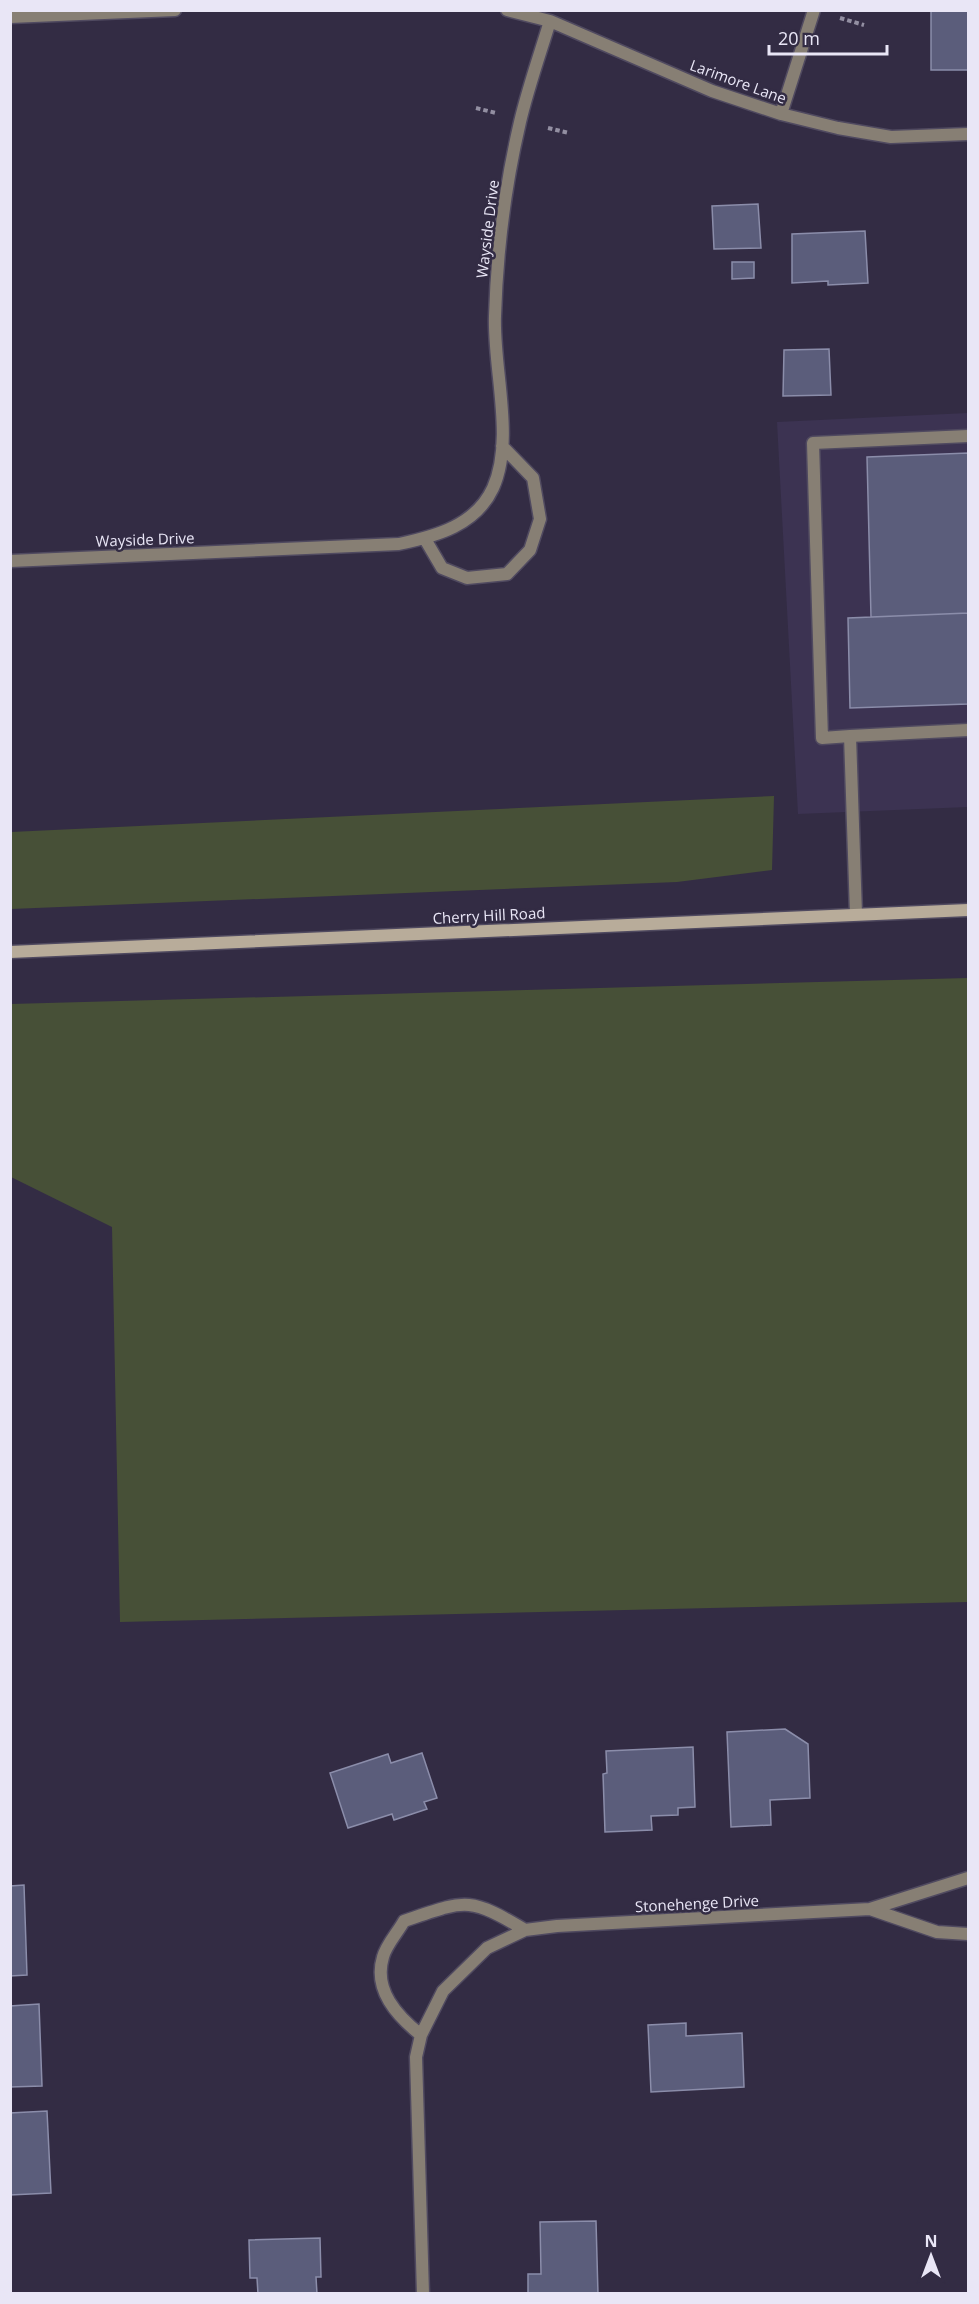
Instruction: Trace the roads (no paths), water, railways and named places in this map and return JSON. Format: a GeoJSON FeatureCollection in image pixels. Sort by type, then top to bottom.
{"type":"FeatureCollection","features":[{"type":"Feature","properties":{"kind":"main road","name":"Cherry Hill Road"},"geometry":{"type":"LineString","coordinates":[[10,952],[969,910]]}},
{"type":"Feature","properties":{"kind":"street"},"geometry":{"type":"LineString","coordinates":[[10,17],[175,10]]}},
{"type":"Feature","properties":{"kind":"street","name":"Larimore Lane"},"geometry":{"type":"LineString","coordinates":[[507,10],[550,21],[712,91],[781,114],[838,128],[891,137],[969,134]]}},
{"type":"Feature","properties":{"kind":"street"},"geometry":{"type":"LineString","coordinates":[[781,114],[814,10]]}},
{"type":"Feature","properties":{"kind":"street","name":"Wayside Drive"},"geometry":{"type":"LineString","coordinates":[[10,561],[399,544],[425,539],[449,530],[477,513],[492,488],[499,468],[502,446],[494,318],[501,219],[520,120],[550,21]]}},
{"type":"Feature","properties":{"kind":"street"},"geometry":{"type":"LineString","coordinates":[[969,436],[813,444],[822,738],[969,730]]}},
{"type":"Feature","properties":{"kind":"street"},"geometry":{"type":"LineString","coordinates":[[425,539],[442,568],[467,578],[507,574],[530,550],[540,519],[532,478],[502,446]]}},
{"type":"Feature","properties":{"kind":"street"},"geometry":{"type":"LineString","coordinates":[[850,736],[856,915]]}},
{"type":"Feature","properties":{"kind":"street","name":"Stonehenge Drive"},"geometry":{"type":"LineString","coordinates":[[423,2294],[416,2057],[421,2035],[443,1990],[487,1948],[525,1930],[870,1909],[969,1878]]}},
{"type":"Feature","properties":{"kind":"street"},"geometry":{"type":"LineString","coordinates":[[421,2035],[399,2018],[382,1989],[383,1957],[404,1921],[456,1903],[486,1907],[525,1930]]}},
{"type":"Feature","properties":{"kind":"street","name":"Stonehenge Drive"},"geometry":{"type":"LineString","coordinates":[[870,1909],[937,1932],[969,1934]]}}]}
